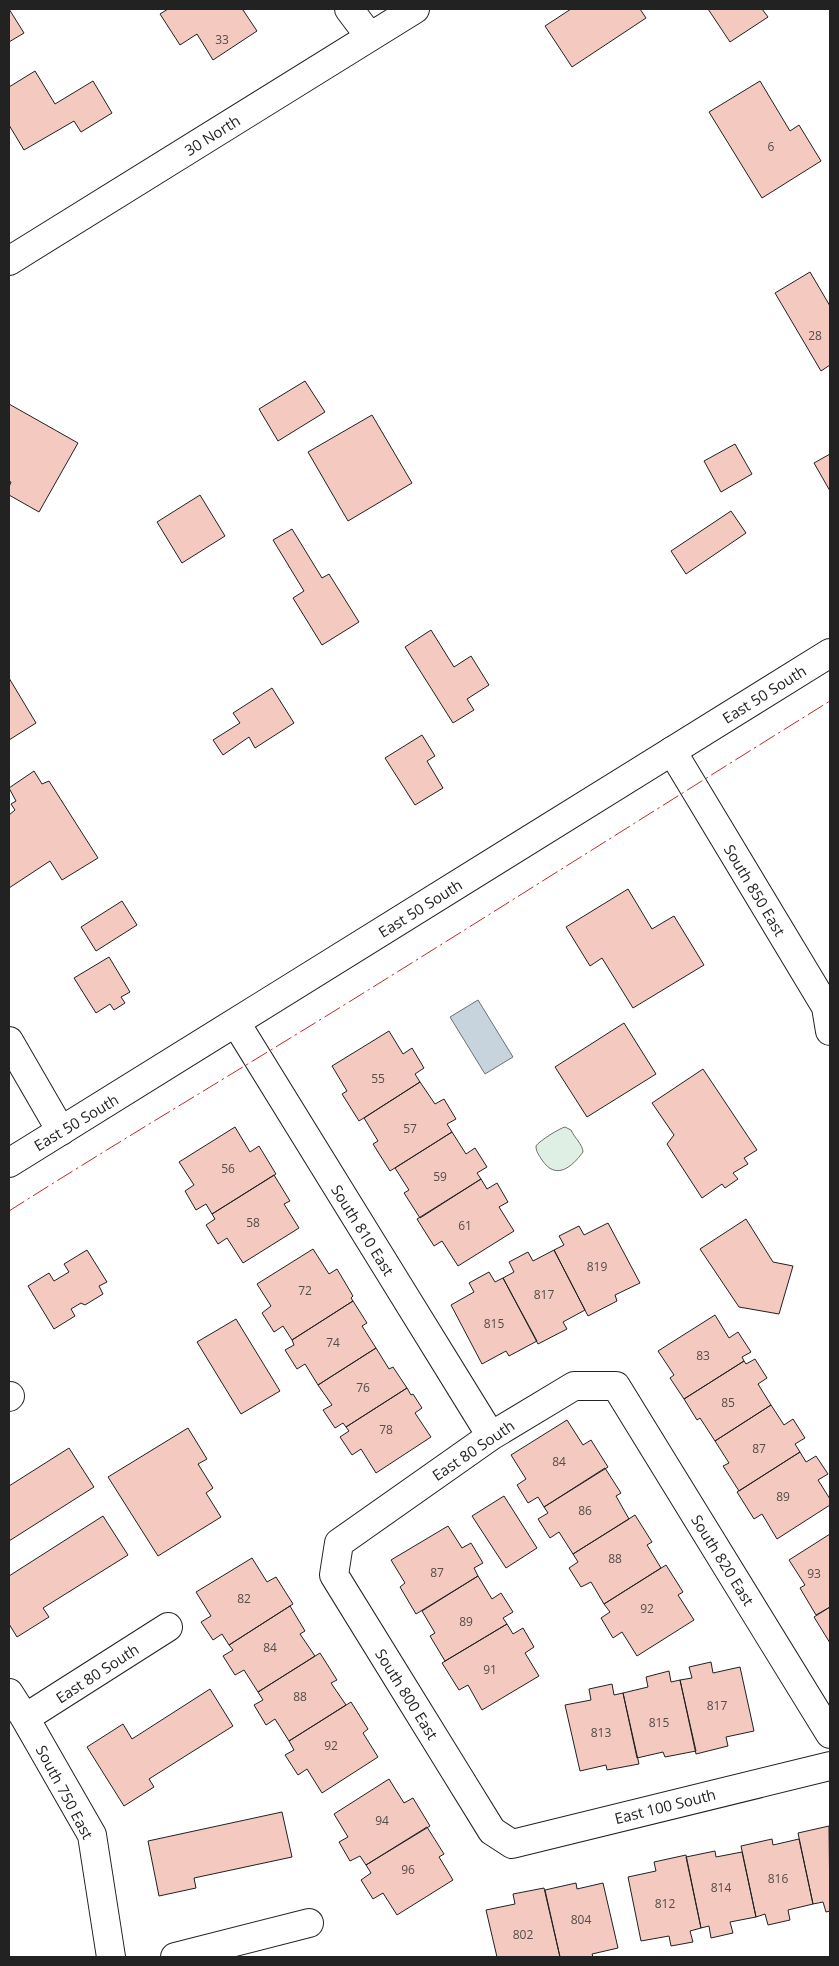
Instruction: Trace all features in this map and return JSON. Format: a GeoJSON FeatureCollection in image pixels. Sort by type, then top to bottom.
{"type":"FeatureCollection","features":[{"type":"Feature","properties":{"kind":"street"},"geometry":{"type":"LineString","coordinates":[[350,9],[370,37]]}},
{"type":"Feature","properties":{"kind":"street","name":"30 North"},"geometry":{"type":"LineString","coordinates":[[9,261],[416,9]]}},
{"type":"Feature","properties":{"kind":"street","name":"East 50 South"},"geometry":{"type":"LineString","coordinates":[[9,1163],[830,653]]}},
{"type":"Feature","properties":{"kind":"street","name":"South 850 East"},"geometry":{"type":"LineString","coordinates":[[672,751],[826,1007],[830,1031]]}},
{"type":"Feature","properties":{"kind":"street","name":"South 810 East"},"geometry":{"type":"LineString","coordinates":[[236,1023],[491,1436]]}},
{"type":"Feature","properties":{"kind":"street"},"geometry":{"type":"LineString","coordinates":[[9,1041],[60,1130]]}},
{"type":"Feature","properties":{"kind":"street","name":"East 80 South"},"geometry":{"type":"LineString","coordinates":[[340,1543],[491,1436],[574,1386],[616,1386]]}},
{"type":"Feature","properties":{"kind":"street","name":"South 820 East"},"geometry":{"type":"LineString","coordinates":[[616,1386],[830,1734]]}},
{"type":"Feature","properties":{"kind":"street","name":"South 800 East"},"geometry":{"type":"LineString","coordinates":[[340,1543],[334,1575],[492,1831],[501,1837]]}},
{"type":"Feature","properties":{"kind":"street","name":"East 80 South"},"geometry":{"type":"LineString","coordinates":[[26,1718],[168,1627]]}},
{"type":"Feature","properties":{"kind":"street","name":"South 750 East"},"geometry":{"type":"LineString","coordinates":[[9,1693],[26,1718],[92,1835],[111,1957]]}},
{"type":"Feature","properties":{"kind":"street","name":"East 100 South"},"geometry":{"type":"LineString","coordinates":[[501,1837],[512,1844],[830,1766]]}},
{"type":"Feature","properties":{"kind":"street"},"geometry":{"type":"LineString","coordinates":[[175,1957],[309,1923]]}},
{"type":"Feature","properties":{"kind":"green space"},"geometry":{"type":"Polygon","coordinates":[[[565,1127],[571,1130],[582,1147],[583,1152],[574,1163],[564,1170],[553,1170],[542,1160],[536,1146],[550,1135],[565,1127]]]}},
{"type":"Feature","properties":{"kind":"shaded area"},"geometry":{"type":"Polygon","coordinates":[[[478,1000],[513,1057],[485,1074],[450,1017],[478,1000]]]}},
{"type":"Feature","properties":{"kind":"building"},"geometry":{"type":"Polygon","coordinates":[[[9,9],[24,33],[9,42],[9,9]]]}},
{"type":"Feature","properties":{"kind":"building"},"geometry":{"type":"Polygon","coordinates":[[[168,9],[244,9],[257,31],[213,60],[197,34],[180,45],[160,14],[168,9]]]}},
{"type":"Feature","properties":{"kind":"building"},"geometry":{"type":"Polygon","coordinates":[[[571,9],[640,9],[646,18],[572,67],[545,26],[571,9]]]}},
{"type":"Feature","properties":{"kind":"building"},"geometry":{"type":"Polygon","coordinates":[[[708,9],[762,9],[768,17],[730,42],[708,9]]]}},
{"type":"Feature","properties":{"kind":"building"},"geometry":{"type":"Polygon","coordinates":[[[35,71],[55,104],[93,81],[112,113],[81,132],[74,121],[24,150],[9,125],[9,87],[35,71]]]}},
{"type":"Feature","properties":{"kind":"building"},"geometry":{"type":"Polygon","coordinates":[[[760,81],[790,131],[799,125],[821,161],[762,198],[709,112],[760,81]]]}},
{"type":"Feature","properties":{"kind":"building"},"geometry":{"type":"Polygon","coordinates":[[[810,272],[830,306],[830,365],[821,371],[775,293],[810,272]]]}},
{"type":"Feature","properties":{"kind":"building"},"geometry":{"type":"Polygon","coordinates":[[[305,381],[325,412],[278,441],[259,409],[305,381]]]}},
{"type":"Feature","properties":{"kind":"building"},"geometry":{"type":"Polygon","coordinates":[[[9,404],[78,443],[39,512],[9,495],[11,482],[9,481],[9,404]]]}},
{"type":"Feature","properties":{"kind":"building"},"geometry":{"type":"Polygon","coordinates":[[[372,415],[412,483],[348,521],[308,452],[372,415]]]}},
{"type":"Feature","properties":{"kind":"building"},"geometry":{"type":"Polygon","coordinates":[[[735,444],[752,474],[721,492],[704,461],[735,444]]]}},
{"type":"Feature","properties":{"kind":"building"},"geometry":{"type":"Polygon","coordinates":[[[830,454],[830,491],[814,463],[830,454]]]}},
{"type":"Feature","properties":{"kind":"building"},"geometry":{"type":"Polygon","coordinates":[[[200,495],[225,536],[182,563],[157,522],[200,495]]]}},
{"type":"Feature","properties":{"kind":"building"},"geometry":{"type":"Polygon","coordinates":[[[731,511],[746,533],[686,574],[671,551],[731,511]]]}},
{"type":"Feature","properties":{"kind":"building"},"geometry":{"type":"Polygon","coordinates":[[[292,529],[322,578],[329,574],[359,622],[322,645],[293,598],[304,591],[273,540],[292,529]]]}},
{"type":"Feature","properties":{"kind":"building"},"geometry":{"type":"Polygon","coordinates":[[[431,630],[454,667],[471,656],[489,685],[467,699],[474,710],[453,723],[405,647],[431,630]]]}},
{"type":"Feature","properties":{"kind":"building"},"geometry":{"type":"Polygon","coordinates":[[[9,678],[36,723],[9,740],[9,678]]]}},
{"type":"Feature","properties":{"kind":"building"},"geometry":{"type":"Polygon","coordinates":[[[272,688],[294,723],[255,748],[249,737],[223,755],[213,740],[240,723],[233,713],[272,688]]]}},
{"type":"Feature","properties":{"kind":"building"},"geometry":{"type":"Polygon","coordinates":[[[422,735],[435,756],[427,761],[443,788],[415,805],[385,758],[422,735]]]}},
{"type":"Feature","properties":{"kind":"building"},"geometry":{"type":"Polygon","coordinates":[[[34,771],[42,784],[49,781],[98,858],[62,880],[50,861],[9,888],[9,815],[15,810],[11,804],[16,801],[9,788],[34,771]]]}},
{"type":"Feature","properties":{"kind":"building"},"geometry":{"type":"Polygon","coordinates":[[[628,889],[652,929],[674,916],[704,965],[633,1008],[602,958],[590,966],[566,927],[628,889]]]}},
{"type":"Feature","properties":{"kind":"building"},"geometry":{"type":"Polygon","coordinates":[[[122,901],[137,925],[96,951],[81,927],[122,901]]]}},
{"type":"Feature","properties":{"kind":"building"},"geometry":{"type":"Polygon","coordinates":[[[109,957],[130,992],[121,997],[125,1003],[114,1010],[110,1004],[96,1013],[74,978],[109,957]]]}},
{"type":"Feature","properties":{"kind":"building"},"geometry":{"type":"Polygon","coordinates":[[[624,1023],[656,1074],[587,1117],[555,1067],[624,1023]]]}},
{"type":"Feature","properties":{"kind":"building"},"geometry":{"type":"Polygon","coordinates":[[[389,1031],[403,1054],[412,1048],[424,1068],[415,1074],[420,1082],[359,1121],[342,1094],[347,1091],[332,1066],[389,1031]]]}},
{"type":"Feature","properties":{"kind":"building"},"geometry":{"type":"Polygon","coordinates":[[[703,1069],[757,1150],[744,1158],[748,1164],[733,1173],[738,1179],[725,1188],[722,1184],[702,1198],[667,1144],[674,1135],[652,1103],[703,1069]]]}},
{"type":"Feature","properties":{"kind":"building"},"geometry":{"type":"Polygon","coordinates":[[[420,1082],[435,1104],[444,1099],[456,1119],[447,1124],[452,1132],[390,1171],[373,1144],[378,1141],[364,1118],[420,1082]]]}},
{"type":"Feature","properties":{"kind":"building"},"geometry":{"type":"Polygon","coordinates":[[[235,1127],[250,1152],[259,1146],[276,1174],[212,1214],[206,1204],[196,1210],[185,1191],[194,1185],[179,1162],[235,1127]]]}},
{"type":"Feature","properties":{"kind":"building"},"geometry":{"type":"Polygon","coordinates":[[[452,1132],[466,1154],[475,1148],[487,1167],[477,1173],[481,1179],[420,1218],[404,1193],[409,1190],[395,1168],[452,1132]]]}},
{"type":"Feature","properties":{"kind":"building"},"geometry":{"type":"Polygon","coordinates":[[[274,1175],[290,1201],[284,1204],[299,1228],[243,1263],[227,1238],[218,1244],[206,1225],[215,1219],[212,1214],[274,1175]]]}},
{"type":"Feature","properties":{"kind":"building"},"geometry":{"type":"Polygon","coordinates":[[[481,1179],[487,1189],[497,1183],[508,1202],[499,1207],[514,1231],[458,1266],[442,1241],[434,1246],[417,1219],[481,1179]]]}},
{"type":"Feature","properties":{"kind":"building"},"geometry":{"type":"Polygon","coordinates":[[[746,1219],[773,1262],[793,1266],[779,1314],[739,1307],[700,1249],[746,1219]]]}},
{"type":"Feature","properties":{"kind":"building"},"geometry":{"type":"Polygon","coordinates":[[[608,1223],[640,1283],[615,1295],[617,1301],[588,1316],[554,1250],[564,1245],[559,1236],[579,1226],[584,1235],[608,1223]]]}},
{"type":"Feature","properties":{"kind":"building"},"geometry":{"type":"Polygon","coordinates":[[[313,1249],[329,1274],[337,1269],[353,1296],[351,1298],[353,1301],[292,1340],[283,1326],[274,1332],[262,1313],[271,1306],[257,1284],[313,1249]]]}},
{"type":"Feature","properties":{"kind":"building"},"geometry":{"type":"Polygon","coordinates":[[[87,1250],[107,1282],[99,1286],[103,1294],[85,1305],[81,1303],[71,1309],[75,1316],[54,1329],[28,1286],[49,1273],[54,1281],[69,1272],[64,1264],[87,1250]]]}},
{"type":"Feature","properties":{"kind":"building"},"geometry":{"type":"Polygon","coordinates":[[[554,1250],[585,1310],[563,1322],[567,1329],[538,1344],[503,1278],[514,1272],[509,1262],[528,1252],[533,1261],[554,1250]]]}},
{"type":"Feature","properties":{"kind":"building"},"geometry":{"type":"Polygon","coordinates":[[[489,1272],[495,1282],[503,1278],[537,1341],[509,1356],[506,1351],[482,1364],[451,1305],[474,1292],[469,1283],[489,1272]]]}},
{"type":"Feature","properties":{"kind":"building"},"geometry":{"type":"Polygon","coordinates":[[[353,1301],[367,1323],[362,1326],[376,1348],[318,1385],[305,1364],[297,1369],[285,1350],[294,1345],[292,1340],[353,1301]]]}},
{"type":"Feature","properties":{"kind":"building"},"geometry":{"type":"Polygon","coordinates":[[[715,1315],[729,1338],[738,1332],[751,1352],[742,1357],[744,1361],[684,1399],[670,1378],[674,1375],[658,1351],[715,1315]]]}},
{"type":"Feature","properties":{"kind":"building"},"geometry":{"type":"Polygon","coordinates":[[[236,1319],[280,1391],[241,1414],[197,1342],[236,1319]]]}},
{"type":"Feature","properties":{"kind":"building"},"geometry":{"type":"Polygon","coordinates":[[[376,1348],[389,1369],[393,1367],[407,1388],[346,1427],[343,1423],[335,1428],[323,1410],[332,1405],[318,1385],[376,1348]]]}},
{"type":"Feature","properties":{"kind":"building"},"geometry":{"type":"Polygon","coordinates":[[[755,1359],[767,1378],[758,1384],[771,1405],[715,1441],[700,1418],[697,1420],[684,1399],[744,1361],[746,1364],[755,1359]]]}},
{"type":"Feature","properties":{"kind":"building"},"geometry":{"type":"Polygon","coordinates":[[[407,1388],[422,1408],[415,1413],[431,1437],[376,1473],[361,1449],[352,1455],[340,1437],[349,1431],[346,1427],[407,1388]]]}},
{"type":"Feature","properties":{"kind":"building"},"geometry":{"type":"Polygon","coordinates":[[[771,1405],[784,1425],[793,1419],[805,1438],[795,1444],[800,1452],[739,1491],[723,1466],[729,1463],[715,1441],[771,1405]]]}},
{"type":"Feature","properties":{"kind":"building"},"geometry":{"type":"Polygon","coordinates":[[[567,1420],[583,1445],[591,1440],[608,1467],[544,1507],[538,1497],[528,1503],[517,1485],[526,1479],[511,1455],[567,1420]]]}},
{"type":"Feature","properties":{"kind":"building"},"geometry":{"type":"Polygon","coordinates":[[[188,1428],[207,1459],[198,1464],[213,1488],[206,1493],[221,1517],[158,1556],[108,1477],[188,1428]]]}},
{"type":"Feature","properties":{"kind":"building"},"geometry":{"type":"Polygon","coordinates":[[[69,1448],[94,1487],[9,1541],[9,1486],[69,1448]]]}},
{"type":"Feature","properties":{"kind":"building"},"geometry":{"type":"Polygon","coordinates":[[[800,1452],[806,1462],[816,1456],[828,1474],[818,1480],[830,1499],[830,1505],[777,1539],[762,1514],[754,1519],[737,1492],[800,1452]]]}},
{"type":"Feature","properties":{"kind":"building"},"geometry":{"type":"Polygon","coordinates":[[[605,1468],[621,1493],[616,1496],[629,1519],[573,1554],[559,1532],[550,1538],[538,1519],[548,1513],[544,1507],[605,1468]]]}},
{"type":"Feature","properties":{"kind":"building"},"geometry":{"type":"Polygon","coordinates":[[[504,1496],[537,1548],[506,1568],[472,1516],[504,1496]]]}},
{"type":"Feature","properties":{"kind":"building"},"geometry":{"type":"Polygon","coordinates":[[[635,1515],[652,1542],[647,1545],[661,1568],[604,1604],[591,1582],[581,1587],[569,1568],[578,1562],[573,1554],[635,1515]]]}},
{"type":"Feature","properties":{"kind":"building"},"geometry":{"type":"Polygon","coordinates":[[[103,1516],[128,1555],[43,1608],[49,1617],[17,1637],[9,1624],[9,1576],[103,1516]]]}},
{"type":"Feature","properties":{"kind":"building"},"geometry":{"type":"Polygon","coordinates":[[[448,1526],[462,1548],[471,1543],[483,1563],[474,1568],[478,1576],[416,1614],[400,1587],[405,1583],[391,1560],[448,1526]]]}},
{"type":"Feature","properties":{"kind":"building"},"geometry":{"type":"Polygon","coordinates":[[[830,1534],[830,1607],[816,1615],[800,1588],[805,1585],[789,1560],[830,1534]]]}},
{"type":"Feature","properties":{"kind":"building"},"geometry":{"type":"Polygon","coordinates":[[[252,1558],[267,1582],[276,1577],[293,1604],[229,1645],[222,1634],[213,1640],[201,1622],[211,1616],[196,1592],[252,1558]]]}},
{"type":"Feature","properties":{"kind":"building"},"geometry":{"type":"Polygon","coordinates":[[[666,1565],[683,1592],[678,1595],[694,1620],[637,1656],[622,1632],[613,1638],[601,1618],[610,1612],[604,1604],[666,1565]]]}},
{"type":"Feature","properties":{"kind":"building"},"geometry":{"type":"Polygon","coordinates":[[[478,1576],[492,1599],[501,1593],[513,1612],[503,1618],[507,1624],[445,1661],[430,1636],[435,1633],[422,1611],[478,1576]]]}},
{"type":"Feature","properties":{"kind":"building"},"geometry":{"type":"Polygon","coordinates":[[[290,1606],[305,1631],[300,1634],[315,1656],[258,1692],[244,1670],[235,1675],[223,1656],[233,1650],[229,1645],[290,1606]]]}},
{"type":"Feature","properties":{"kind":"building"},"geometry":{"type":"Polygon","coordinates":[[[830,1607],[830,1643],[814,1617],[830,1607]]]}},
{"type":"Feature","properties":{"kind":"building"},"geometry":{"type":"Polygon","coordinates":[[[507,1624],[513,1634],[523,1628],[534,1647],[525,1653],[539,1676],[482,1710],[468,1685],[459,1690],[442,1663],[507,1624]]]}},
{"type":"Feature","properties":{"kind":"building"},"geometry":{"type":"Polygon","coordinates":[[[320,1653],[337,1680],[331,1683],[346,1705],[289,1741],[275,1719],[266,1725],[254,1705],[263,1700],[258,1692],[320,1653]]]}},
{"type":"Feature","properties":{"kind":"building"},"geometry":{"type":"Polygon","coordinates":[[[711,1662],[713,1673],[740,1667],[754,1731],[726,1737],[728,1746],[696,1754],[680,1680],[692,1678],[689,1667],[711,1662]]]}},
{"type":"Feature","properties":{"kind":"building"},"geometry":{"type":"Polygon","coordinates":[[[669,1671],[671,1682],[680,1680],[696,1751],[665,1757],[663,1752],[637,1758],[623,1693],[648,1687],[646,1677],[669,1671]]]}},
{"type":"Feature","properties":{"kind":"building"},"geometry":{"type":"Polygon","coordinates":[[[612,1684],[614,1695],[623,1693],[639,1764],[607,1770],[606,1765],[580,1771],[565,1705],[591,1700],[589,1689],[612,1684]]]}},
{"type":"Feature","properties":{"kind":"building"},"geometry":{"type":"Polygon","coordinates":[[[210,1689],[233,1726],[149,1779],[154,1787],[124,1806],[87,1747],[123,1724],[132,1739],[210,1689]]]}},
{"type":"Feature","properties":{"kind":"building"},"geometry":{"type":"Polygon","coordinates":[[[351,1702],[368,1729],[363,1733],[378,1757],[322,1793],[307,1769],[298,1775],[285,1755],[294,1750],[289,1741],[351,1702]]]}},
{"type":"Feature","properties":{"kind":"building"},"geometry":{"type":"Polygon","coordinates":[[[389,1779],[404,1803],[413,1798],[430,1826],[366,1865],[360,1856],[350,1861],[339,1842],[348,1837],[334,1814],[389,1779]]]}},
{"type":"Feature","properties":{"kind":"building"},"geometry":{"type":"Polygon","coordinates":[[[282,1812],[292,1857],[194,1878],[196,1888],[159,1896],[148,1841],[282,1812]]]}},
{"type":"Feature","properties":{"kind":"building"},"geometry":{"type":"Polygon","coordinates":[[[829,1826],[830,1911],[826,1912],[823,1902],[813,1904],[798,1833],[829,1826]]]}},
{"type":"Feature","properties":{"kind":"building"},"geometry":{"type":"Polygon","coordinates":[[[427,1827],[444,1854],[439,1857],[453,1880],[397,1915],[383,1893],[373,1899],[361,1880],[371,1873],[366,1865],[427,1827]]]}},
{"type":"Feature","properties":{"kind":"building"},"geometry":{"type":"Polygon","coordinates":[[[772,1839],[773,1845],[799,1839],[813,1904],[788,1910],[790,1920],[768,1925],[765,1914],[756,1917],[741,1846],[772,1839]]]}},
{"type":"Feature","properties":{"kind":"building"},"geometry":{"type":"Polygon","coordinates":[[[715,1851],[716,1857],[742,1852],[756,1917],[730,1922],[733,1933],[711,1938],[709,1926],[701,1928],[686,1857],[715,1851]]]}},
{"type":"Feature","properties":{"kind":"building"},"geometry":{"type":"Polygon","coordinates":[[[686,1855],[701,1928],[690,1931],[693,1942],[671,1946],[669,1936],[641,1941],[628,1877],[656,1871],[654,1862],[686,1855]]]}},
{"type":"Feature","properties":{"kind":"building"},"geometry":{"type":"Polygon","coordinates":[[[576,1883],[577,1889],[603,1883],[618,1948],[592,1954],[593,1957],[560,1957],[545,1890],[576,1883]]]}},
{"type":"Feature","properties":{"kind":"building"},"geometry":{"type":"Polygon","coordinates":[[[544,1888],[560,1957],[497,1957],[486,1910],[515,1904],[513,1894],[544,1888]]]}},
{"type":"Feature","properties":{"kind":"power"},"geometry":{"type":"LineString","coordinates":[[9,1211],[357,997],[830,701]]}}]}
